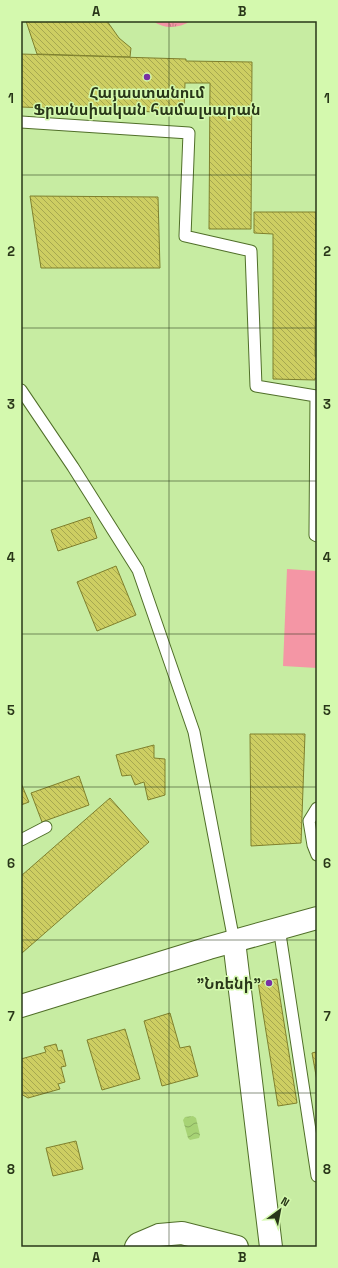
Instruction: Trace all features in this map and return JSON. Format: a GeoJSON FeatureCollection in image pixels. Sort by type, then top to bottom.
{"type":"FeatureCollection","features":[{"type":"Feature","properties":{"kind":"street"},"geometry":{"type":"LineString","coordinates":[[234,944],[317,918]]}},
{"type":"Feature","properties":{"kind":"street"},"geometry":{"type":"LineString","coordinates":[[21,1006],[209,948],[234,944],[317,925]]}},
{"type":"Feature","properties":{"kind":"street"},"geometry":{"type":"LineString","coordinates":[[234,944],[271,1247]]}},
{"type":"Feature","properties":{"kind":"street"},"geometry":{"type":"LineString","coordinates":[[136,1247],[138,1244],[159,1235],[182,1233],[236,1247]]}},
{"type":"Feature","properties":{"kind":"lane"},"geometry":{"type":"LineString","coordinates":[[21,122],[189,133],[185,236],[251,251],[256,386],[316,396],[317,536]]}},
{"type":"Feature","properties":{"kind":"lane"},"geometry":{"type":"LineString","coordinates":[[21,390],[73,467],[138,570],[194,732],[234,944]]}},
{"type":"Feature","properties":{"kind":"lane"},"geometry":{"type":"LineString","coordinates":[[317,808],[309,820],[313,844],[317,855]]}},
{"type":"Feature","properties":{"kind":"lane"},"geometry":{"type":"LineString","coordinates":[[21,840],[46,827]]}},
{"type":"Feature","properties":{"kind":"lane"},"geometry":{"type":"LineString","coordinates":[[280,934],[317,1176]]}},
{"type":"Feature","properties":{"kind":"green space"},"geometry":{"type":"Polygon","coordinates":[[[153,21],[191,21],[182,25],[167,27],[153,21]]]}},
{"type":"Feature","properties":{"kind":"green space"},"geometry":{"type":"Polygon","coordinates":[[[287,569],[317,571],[317,668],[283,666],[287,569]]]}},
{"type":"Feature","properties":{"kind":"water"},"geometry":{"type":"Polygon","coordinates":[[[193,1116],[196,1118],[200,1135],[199,1138],[190,1140],[188,1138],[183,1120],[185,1117],[193,1116]]]}},
{"type":"Feature","properties":{"kind":"building"},"geometry":{"type":"Polygon","coordinates":[[[26,21],[107,21],[119,38],[131,48],[130,57],[37,54],[26,21]]]}},
{"type":"Feature","properties":{"kind":"building"},"geometry":{"type":"Polygon","coordinates":[[[21,54],[186,59],[186,61],[252,62],[251,229],[209,229],[210,83],[185,83],[184,113],[21,107],[21,54]]]}},
{"type":"Feature","properties":{"kind":"building"},"geometry":{"type":"Polygon","coordinates":[[[30,196],[158,197],[160,268],[41,268],[30,196]]]}},
{"type":"Feature","properties":{"kind":"building"},"geometry":{"type":"Polygon","coordinates":[[[254,212],[316,212],[315,356],[317,356],[317,378],[315,378],[315,380],[273,379],[273,234],[254,233],[254,212]]]}},
{"type":"Feature","properties":{"kind":"building"},"geometry":{"type":"Polygon","coordinates":[[[90,517],[97,538],[58,551],[51,530],[90,517]]]}},
{"type":"Feature","properties":{"kind":"building"},"geometry":{"type":"Polygon","coordinates":[[[116,566],[136,615],[97,631],[77,582],[116,566]]]}},
{"type":"Feature","properties":{"kind":"building"},"geometry":{"type":"Polygon","coordinates":[[[250,734],[305,734],[301,843],[251,846],[250,734]]]}},
{"type":"Feature","properties":{"kind":"building"},"geometry":{"type":"Polygon","coordinates":[[[154,745],[154,758],[165,759],[165,795],[148,800],[144,782],[135,785],[131,775],[122,776],[116,755],[154,745]]]}},
{"type":"Feature","properties":{"kind":"building"},"geometry":{"type":"Polygon","coordinates":[[[79,776],[89,805],[42,822],[31,793],[79,776]]]}},
{"type":"Feature","properties":{"kind":"building"},"geometry":{"type":"Polygon","coordinates":[[[21,783],[29,802],[21,805],[21,783]]]}},
{"type":"Feature","properties":{"kind":"building"},"geometry":{"type":"Polygon","coordinates":[[[110,798],[149,842],[22,953],[21,876],[110,798]]]}},
{"type":"Feature","properties":{"kind":"building"},"geometry":{"type":"Polygon","coordinates":[[[277,979],[297,1103],[278,1106],[258,982],[277,979]]]}},
{"type":"Feature","properties":{"kind":"building"},"geometry":{"type":"Polygon","coordinates":[[[170,1013],[180,1048],[190,1046],[198,1076],[162,1086],[144,1021],[170,1013]]]}},
{"type":"Feature","properties":{"kind":"building"},"geometry":{"type":"Polygon","coordinates":[[[125,1029],[140,1079],[102,1090],[87,1040],[125,1029]]]}},
{"type":"Feature","properties":{"kind":"building"},"geometry":{"type":"Polygon","coordinates":[[[56,1044],[58,1051],[62,1050],[66,1066],[61,1067],[65,1082],[58,1084],[60,1089],[28,1098],[21,1094],[21,1059],[46,1052],[44,1047],[56,1044]]]}},
{"type":"Feature","properties":{"kind":"building"},"geometry":{"type":"Polygon","coordinates":[[[317,1052],[317,1081],[312,1053],[317,1052]]]}},
{"type":"Feature","properties":{"kind":"building"},"geometry":{"type":"Polygon","coordinates":[[[76,1141],[83,1169],[53,1176],[46,1148],[76,1141]]]}},
{"type":"Feature","properties":{"kind":"place","name":"Հայաստանում Ֆրանսիական համալսարան"},"geometry":{"type":"Point","coordinates":[147,77]}},
{"type":"Feature","properties":{"kind":"place","name":"\"Նռենի\""},"geometry":{"type":"Point","coordinates":[269,983]}}]}
